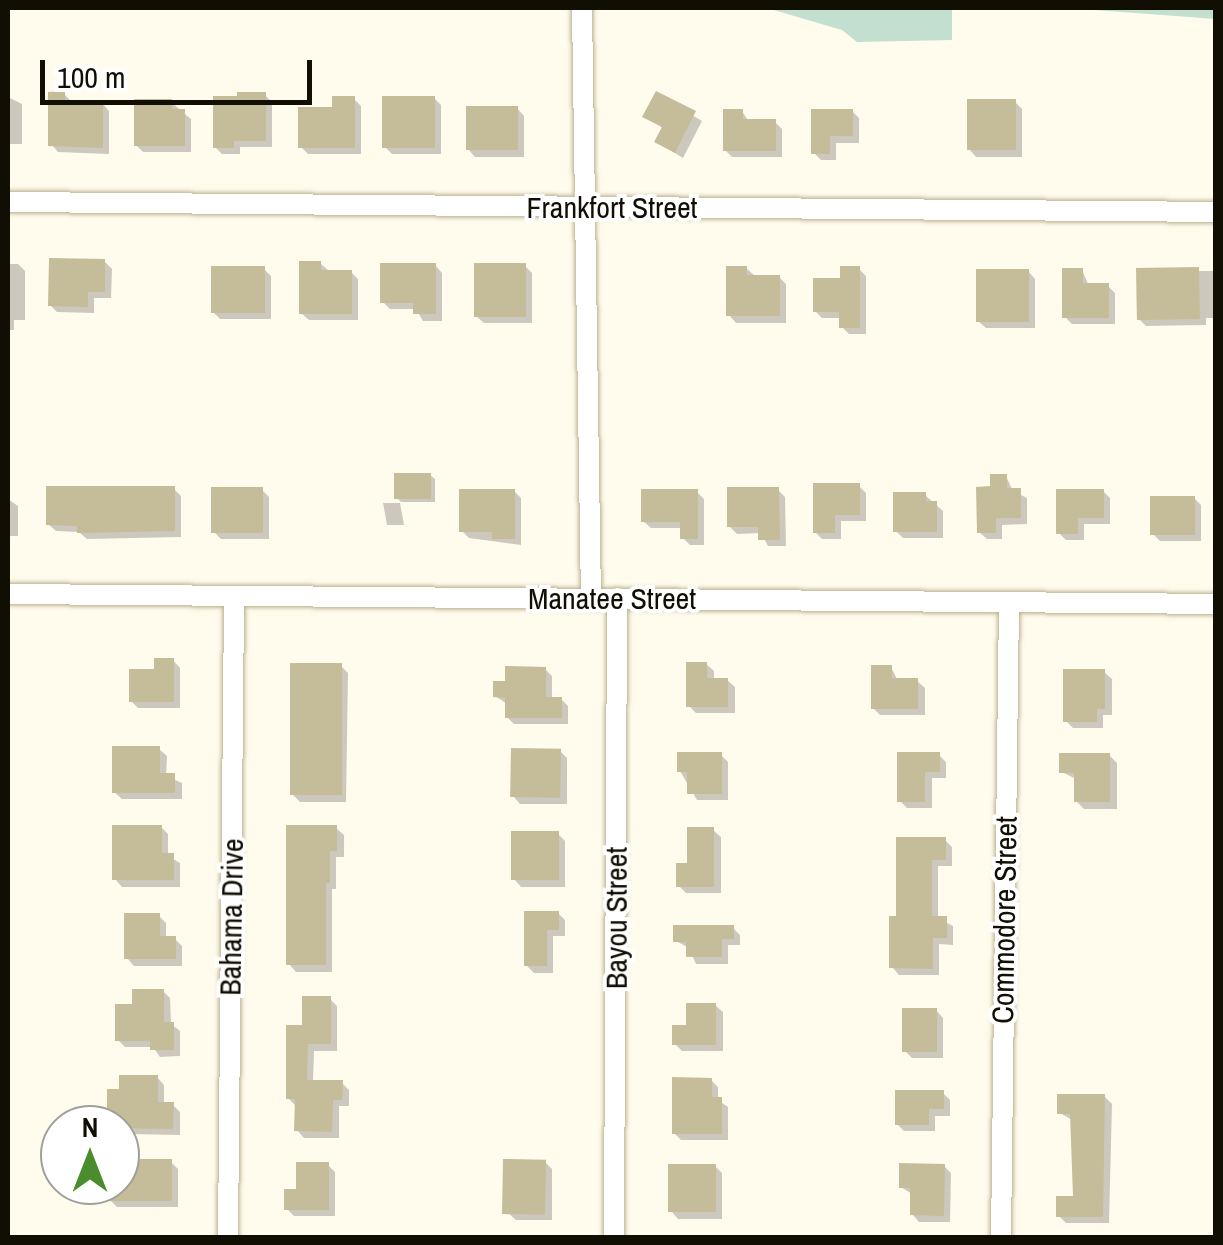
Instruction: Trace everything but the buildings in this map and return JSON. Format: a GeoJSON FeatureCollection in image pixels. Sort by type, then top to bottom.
{"type":"FeatureCollection","features":[{"type":"Feature","properties":{"kind":"street"},"geometry":{"type":"LineString","coordinates":[[582,8],[590,598]]}},
{"type":"Feature","properties":{"kind":"street","name":"Frankfort Street"},"geometry":{"type":"LineString","coordinates":[[8,202],[1216,212]]}},
{"type":"Feature","properties":{"kind":"street","name":"Manatee Street"},"geometry":{"type":"LineString","coordinates":[[8,594],[1216,604]]}},
{"type":"Feature","properties":{"kind":"street","name":"Bahama Drive"},"geometry":{"type":"LineString","coordinates":[[228,1238],[234,596]]}},
{"type":"Feature","properties":{"kind":"street","name":"Bayou Street"},"geometry":{"type":"LineString","coordinates":[[614,1238],[617,598]]}},
{"type":"Feature","properties":{"kind":"street","name":"Commodore Street"},"geometry":{"type":"LineString","coordinates":[[1001,1238],[1009,602]]}},
{"type":"Feature","properties":{"kind":"green space"},"geometry":{"type":"Polygon","coordinates":[[[767,8],[1068,8],[952,10],[952,40],[857,42],[842,30],[767,8]]]}},
{"type":"Feature","properties":{"kind":"green space"},"geometry":{"type":"Polygon","coordinates":[[[1068,8],[1215,8],[1216,19],[1068,8]]]}}]}
